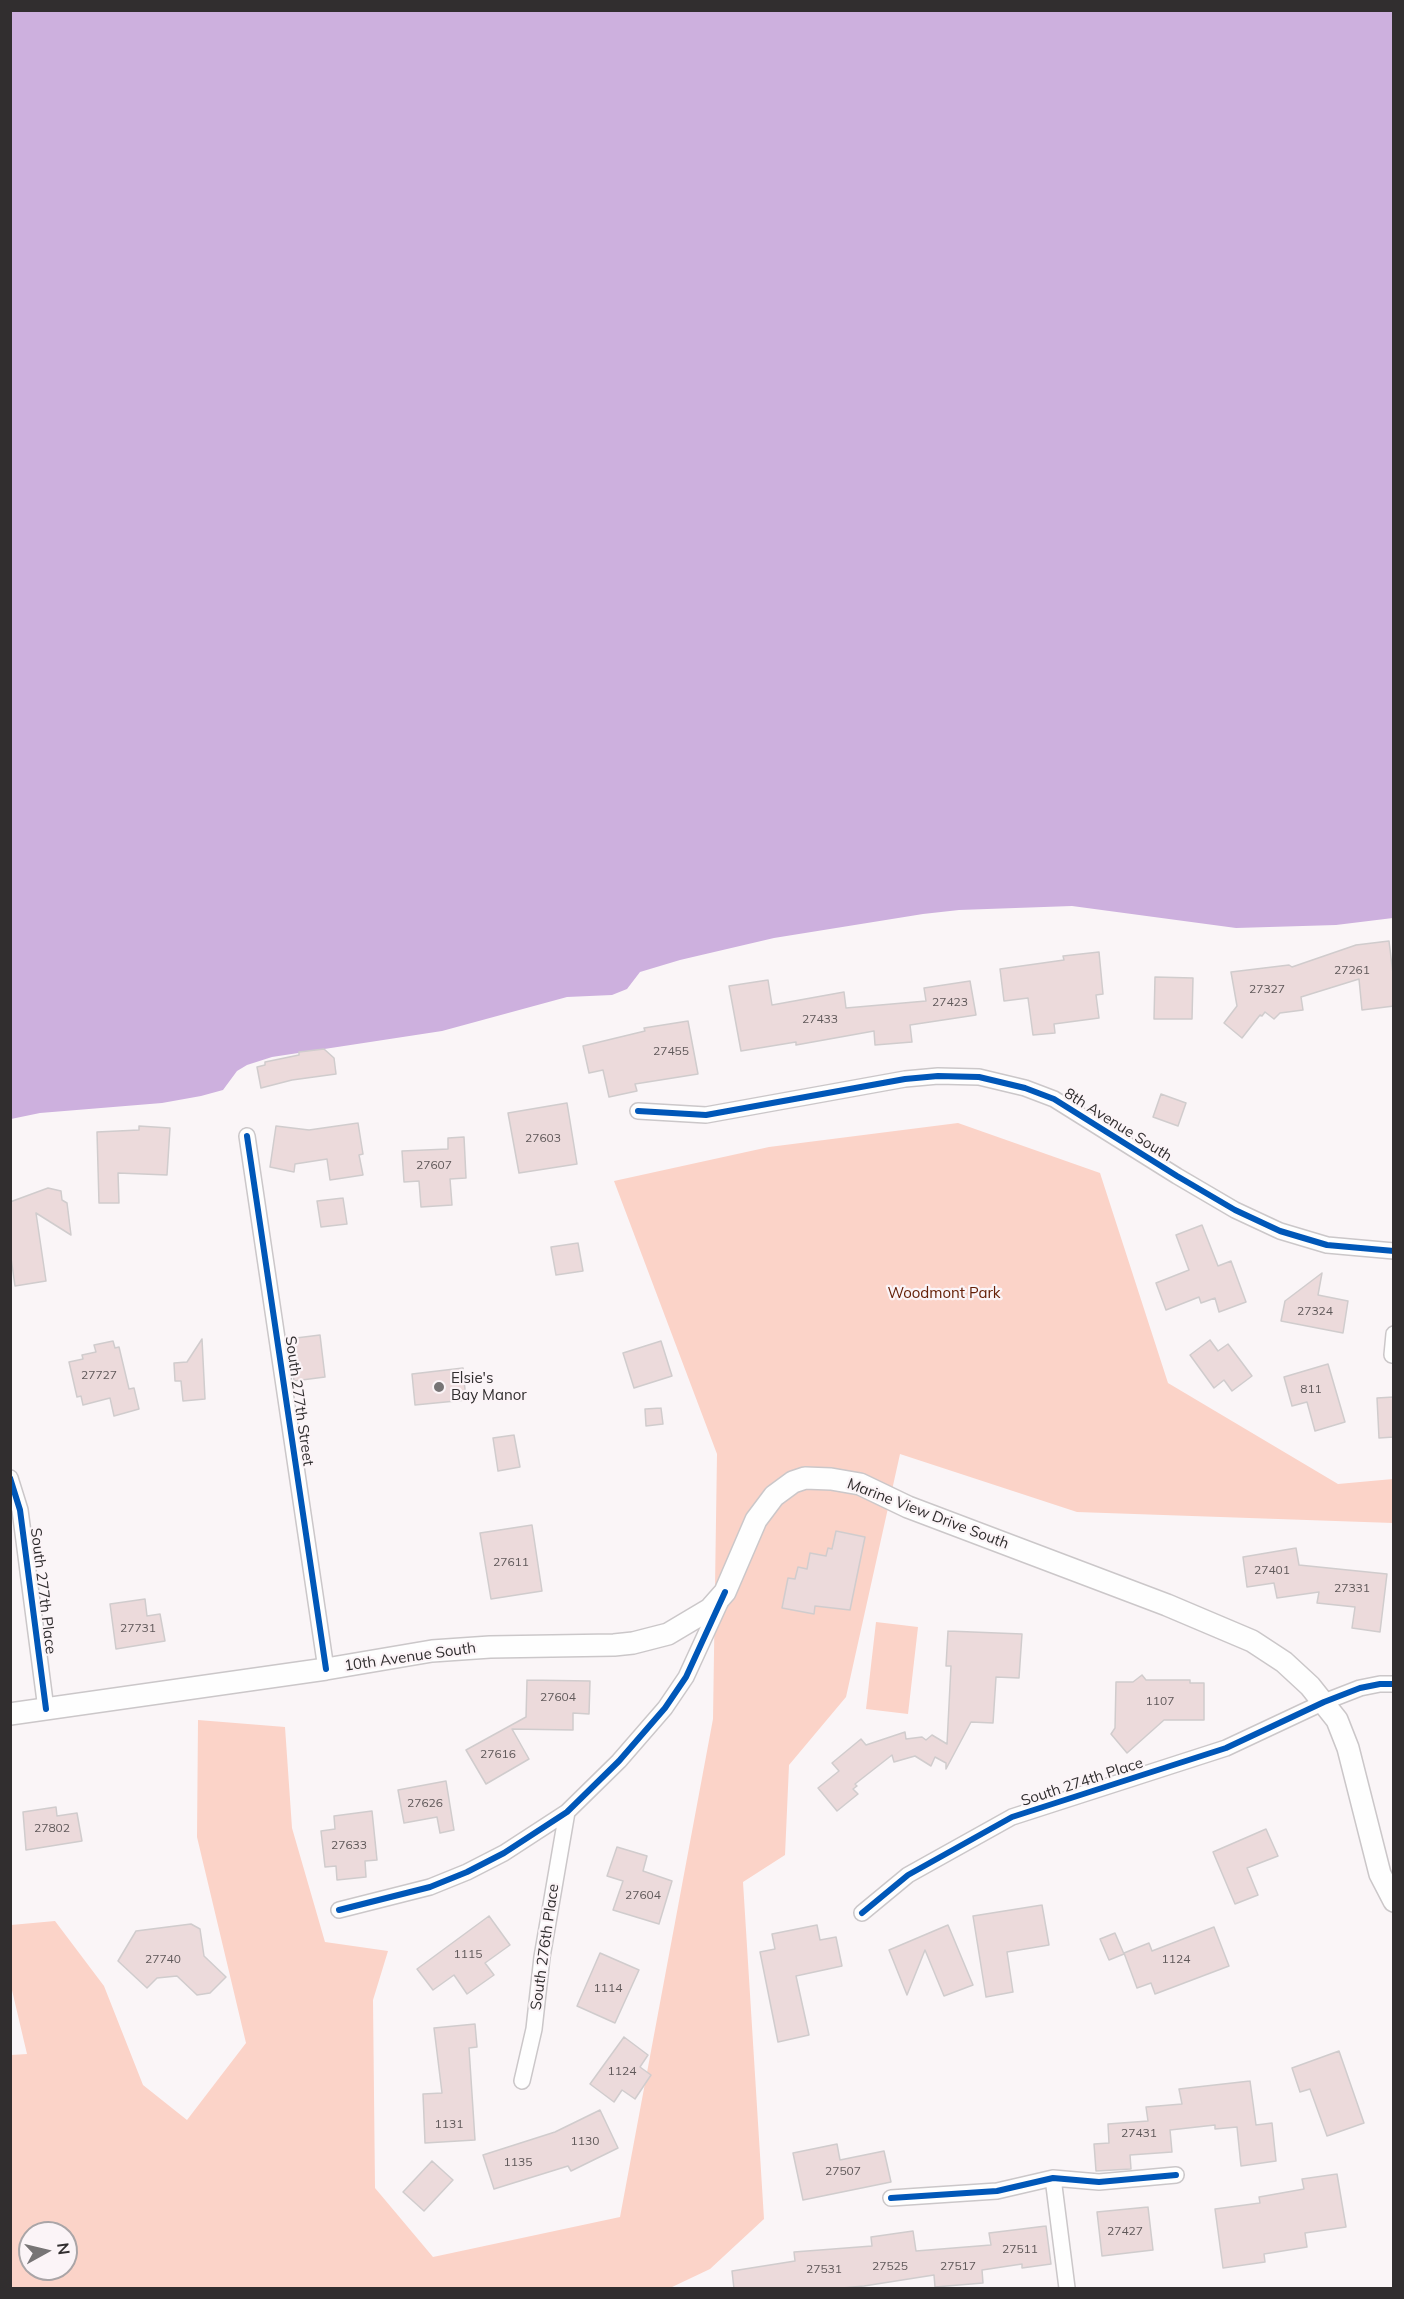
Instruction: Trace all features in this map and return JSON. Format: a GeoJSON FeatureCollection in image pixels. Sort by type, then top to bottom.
{"type":"FeatureCollection","features":[{"type":"Feature","properties":{"kind":"main road","name":"Marine View Drive South"},"geometry":{"type":"LineString","coordinates":[[724,1592],[756,1520],[774,1496],[793,1482],[820,1477],[860,1484],[908,1507],[1167,1605],[1251,1641],[1284,1662],[1310,1686],[1336,1720],[1348,1748],[1380,1874],[1394,1901]]}},
{"type":"Feature","properties":{"kind":"main road","name":"10th Avenue South"},"geometry":{"type":"LineString","coordinates":[[10,1714],[326,1669],[432,1651],[633,1643],[668,1634],[687,1625],[710,1609],[724,1592]]}},
{"type":"Feature","properties":{"kind":"street","name":"8th Avenue South"},"geometry":{"type":"LineString","coordinates":[[638,1111],[706,1115],[905,1079],[938,1076],[979,1077],[1025,1088],[1054,1099],[1235,1210],[1280,1231],[1327,1245],[1394,1251]]}},
{"type":"Feature","properties":{"kind":"street","name":"South 277th Street"},"geometry":{"type":"LineString","coordinates":[[247,1136],[326,1669]]}},
{"type":"Feature","properties":{"kind":"street"},"geometry":{"type":"LineString","coordinates":[[1392,1355],[1394,1334]]}},
{"type":"Feature","properties":{"kind":"street","name":"South 277th Place"},"geometry":{"type":"LineString","coordinates":[[10,1478],[20,1510],[46,1709]]}},
{"type":"Feature","properties":{"kind":"street","name":"Marine View Drive South"},"geometry":{"type":"LineString","coordinates":[[339,1910],[430,1887],[467,1872],[512,1848],[567,1812],[619,1761],[665,1708],[686,1677],[724,1592]]}},
{"type":"Feature","properties":{"kind":"street","name":"South 274th Place"},"geometry":{"type":"LineString","coordinates":[[862,1913],[908,1875],[1012,1817],[1226,1748],[1324,1702],[1360,1688],[1394,1684]]}},
{"type":"Feature","properties":{"kind":"street","name":"South 276th Place"},"geometry":{"type":"LineString","coordinates":[[522,2081],[534,2029],[542,1957],[567,1812]]}},
{"type":"Feature","properties":{"kind":"street"},"geometry":{"type":"LineString","coordinates":[[891,2198],[997,2191],[1053,2178],[1099,2182],[1176,2175]]}},
{"type":"Feature","properties":{"kind":"street"},"geometry":{"type":"LineString","coordinates":[[1053,2178],[1067,2289]]}},
{"type":"Feature","properties":{"kind":"green space","name":"Woodmont Park"},"geometry":{"type":"Polygon","coordinates":[[[958,1123],[1100,1173],[1168,1383],[1338,1484],[1393,1479],[1393,1523],[1077,1512],[900,1454],[846,1697],[789,1765],[785,1855],[743,1882],[764,2219],[710,2269],[670,2288],[11,2288],[11,2055],[27,2054],[11,1986],[11,1925],[55,1921],[104,1986],[143,2085],[187,2120],[246,2043],[197,1837],[198,1720],[285,1727],[292,1828],[325,1942],[388,1951],[373,2000],[375,2188],[433,2257],[620,2217],[713,1719],[717,1454],[614,1181],[769,1147],[958,1123]]]}},
{"type":"Feature","properties":{"kind":"green space"},"geometry":{"type":"Polygon","coordinates":[[[876,1622],[918,1627],[908,1714],[866,1709],[876,1622]]]}},
{"type":"Feature","properties":{"kind":"shaded area"},"geometry":{"type":"Polygon","coordinates":[[[10,11],[1393,11],[1393,918],[1336,925],[1236,928],[1072,906],[959,910],[923,914],[774,938],[680,960],[640,972],[627,989],[612,995],[567,997],[442,1031],[272,1057],[247,1065],[237,1071],[223,1090],[201,1096],[162,1103],[40,1113],[11,1119],[10,11]]]}},
{"type":"Feature","properties":{"kind":"building"},"geometry":{"type":"Polygon","coordinates":[[[1389,941],[1394,982],[1394,1006],[1362,1010],[1359,979],[1301,997],[1303,1010],[1280,1013],[1274,1019],[1265,1012],[1242,1038],[1224,1023],[1237,1006],[1231,972],[1289,965],[1292,967],[1356,945],[1389,941]]]}},
{"type":"Feature","properties":{"kind":"building"},"geometry":{"type":"Polygon","coordinates":[[[1099,952],[1103,994],[1096,995],[1099,1018],[1054,1024],[1055,1033],[1033,1035],[1028,998],[1004,1001],[1000,969],[1064,960],[1063,956],[1099,952]]]}},
{"type":"Feature","properties":{"kind":"building"},"geometry":{"type":"Polygon","coordinates":[[[1155,977],[1193,978],[1192,1019],[1154,1019],[1155,977]]]}},
{"type":"Feature","properties":{"kind":"building"},"geometry":{"type":"Polygon","coordinates":[[[768,980],[772,1005],[844,992],[846,1008],[926,1001],[924,988],[970,981],[976,1015],[910,1025],[912,1042],[875,1045],[874,1031],[796,1045],[796,1042],[741,1051],[729,986],[768,980]]]}},
{"type":"Feature","properties":{"kind":"building"},"geometry":{"type":"Polygon","coordinates":[[[688,1021],[698,1074],[635,1084],[637,1091],[609,1097],[603,1070],[589,1073],[583,1046],[645,1031],[644,1028],[688,1021]]]}},
{"type":"Feature","properties":{"kind":"building"},"geometry":{"type":"Polygon","coordinates":[[[324,1049],[334,1058],[336,1074],[292,1080],[261,1088],[257,1067],[265,1065],[265,1062],[299,1055],[299,1052],[324,1049]]]}},
{"type":"Feature","properties":{"kind":"building"},"geometry":{"type":"Polygon","coordinates":[[[1161,1094],[1186,1103],[1178,1126],[1153,1117],[1161,1094]]]}},
{"type":"Feature","properties":{"kind":"building"},"geometry":{"type":"Polygon","coordinates":[[[567,1103],[577,1164],[519,1173],[508,1113],[567,1103]]]}},
{"type":"Feature","properties":{"kind":"building"},"geometry":{"type":"Polygon","coordinates":[[[358,1123],[363,1154],[359,1155],[363,1175],[330,1180],[327,1159],[295,1164],[294,1172],[270,1167],[276,1126],[309,1130],[358,1123]]]}},
{"type":"Feature","properties":{"kind":"building"},"geometry":{"type":"Polygon","coordinates":[[[139,1126],[170,1128],[167,1175],[118,1173],[119,1203],[99,1203],[97,1132],[139,1130],[139,1126]]]}},
{"type":"Feature","properties":{"kind":"building"},"geometry":{"type":"Polygon","coordinates":[[[464,1137],[466,1178],[450,1179],[452,1205],[421,1207],[419,1181],[404,1182],[402,1151],[448,1149],[448,1138],[464,1137]]]}},
{"type":"Feature","properties":{"kind":"building"},"geometry":{"type":"Polygon","coordinates":[[[48,1188],[61,1191],[62,1200],[67,1203],[71,1235],[36,1213],[46,1281],[15,1286],[10,1251],[10,1202],[48,1188]]]}},
{"type":"Feature","properties":{"kind":"building"},"geometry":{"type":"Polygon","coordinates":[[[343,1198],[347,1224],[321,1227],[317,1201],[343,1198]]]}},
{"type":"Feature","properties":{"kind":"building"},"geometry":{"type":"Polygon","coordinates":[[[1202,1225],[1218,1266],[1231,1261],[1246,1302],[1219,1312],[1215,1298],[1201,1303],[1199,1297],[1166,1310],[1156,1283],[1189,1270],[1176,1235],[1202,1225]]]}},
{"type":"Feature","properties":{"kind":"building"},"geometry":{"type":"Polygon","coordinates":[[[578,1243],[583,1271],[556,1275],[551,1247],[578,1243]]]}},
{"type":"Feature","properties":{"kind":"building"},"geometry":{"type":"Polygon","coordinates":[[[1322,1273],[1318,1295],[1348,1301],[1343,1333],[1281,1321],[1285,1301],[1322,1273]]]}},
{"type":"Feature","properties":{"kind":"building"},"geometry":{"type":"Polygon","coordinates":[[[320,1335],[325,1377],[294,1381],[288,1339],[320,1335]]]}},
{"type":"Feature","properties":{"kind":"building"},"geometry":{"type":"Polygon","coordinates":[[[202,1339],[205,1399],[183,1401],[181,1381],[175,1381],[174,1363],[187,1362],[202,1339]]]}},
{"type":"Feature","properties":{"kind":"building"},"geometry":{"type":"Polygon","coordinates":[[[1210,1340],[1218,1351],[1228,1344],[1252,1376],[1232,1391],[1224,1380],[1214,1388],[1190,1355],[1210,1340]]]}},
{"type":"Feature","properties":{"kind":"building"},"geometry":{"type":"Polygon","coordinates":[[[113,1341],[115,1348],[119,1347],[129,1389],[134,1388],[139,1409],[114,1416],[110,1398],[83,1405],[81,1396],[77,1397],[69,1362],[83,1359],[82,1355],[96,1352],[94,1345],[113,1341]]]}},
{"type":"Feature","properties":{"kind":"building"},"geometry":{"type":"Polygon","coordinates":[[[661,1341],[672,1376],[634,1388],[623,1353],[661,1341]]]}},
{"type":"Feature","properties":{"kind":"building"},"geometry":{"type":"Polygon","coordinates":[[[1328,1364],[1345,1422],[1315,1431],[1307,1402],[1292,1406],[1284,1377],[1328,1364]]]}},
{"type":"Feature","properties":{"kind":"building","name":"Elsie's Bay Manor"},"geometry":{"type":"Polygon","coordinates":[[[463,1368],[466,1400],[415,1405],[412,1374],[463,1368]]]}},
{"type":"Feature","properties":{"kind":"building"},"geometry":{"type":"Polygon","coordinates":[[[1394,1397],[1394,1437],[1379,1438],[1377,1398],[1394,1397]]]}},
{"type":"Feature","properties":{"kind":"building"},"geometry":{"type":"Polygon","coordinates":[[[661,1408],[663,1424],[646,1426],[645,1409],[661,1408]]]}},
{"type":"Feature","properties":{"kind":"building"},"geometry":{"type":"Polygon","coordinates":[[[514,1435],[520,1467],[498,1471],[493,1438],[514,1435]]]}},
{"type":"Feature","properties":{"kind":"building"},"geometry":{"type":"Polygon","coordinates":[[[532,1525],[542,1591],[491,1599],[480,1533],[532,1525]]]}},
{"type":"Feature","properties":{"kind":"building"},"geometry":{"type":"Polygon","coordinates":[[[836,1531],[865,1537],[850,1610],[815,1606],[814,1614],[782,1608],[788,1578],[795,1579],[798,1567],[807,1569],[810,1553],[826,1556],[828,1548],[832,1549],[836,1531]]]}},
{"type":"Feature","properties":{"kind":"building"},"geometry":{"type":"Polygon","coordinates":[[[1296,1548],[1299,1565],[1387,1574],[1380,1632],[1352,1628],[1355,1607],[1317,1603],[1319,1592],[1277,1598],[1274,1583],[1247,1587],[1243,1557],[1296,1548]]]}},
{"type":"Feature","properties":{"kind":"building"},"geometry":{"type":"Polygon","coordinates":[[[145,1599],[147,1616],[160,1614],[165,1641],[116,1649],[110,1604],[145,1599]]]}},
{"type":"Feature","properties":{"kind":"building"},"geometry":{"type":"Polygon","coordinates":[[[948,1631],[1022,1634],[1019,1678],[996,1677],[993,1723],[971,1722],[946,1769],[946,1763],[935,1757],[931,1766],[915,1756],[894,1762],[892,1755],[855,1784],[857,1786],[853,1789],[858,1794],[837,1811],[818,1788],[839,1771],[832,1763],[861,1739],[866,1745],[905,1732],[906,1739],[922,1737],[926,1740],[932,1735],[947,1744],[951,1666],[946,1666],[948,1631]]]}},
{"type":"Feature","properties":{"kind":"building"},"geometry":{"type":"Polygon","coordinates":[[[1142,1675],[1146,1680],[1190,1680],[1190,1683],[1204,1683],[1204,1720],[1164,1720],[1127,1753],[1111,1734],[1115,1728],[1116,1682],[1133,1682],[1142,1675]]]}},
{"type":"Feature","properties":{"kind":"building"},"geometry":{"type":"Polygon","coordinates":[[[527,1680],[590,1681],[589,1714],[573,1713],[573,1730],[512,1729],[529,1759],[486,1784],[466,1750],[526,1717],[527,1680]]]}},
{"type":"Feature","properties":{"kind":"building"},"geometry":{"type":"Polygon","coordinates":[[[446,1781],[454,1830],[440,1833],[437,1817],[404,1823],[398,1790],[446,1781]]]}},
{"type":"Feature","properties":{"kind":"building"},"geometry":{"type":"Polygon","coordinates":[[[56,1807],[57,1816],[77,1813],[82,1841],[26,1850],[23,1812],[56,1807]]]}},
{"type":"Feature","properties":{"kind":"building"},"geometry":{"type":"Polygon","coordinates":[[[372,1811],[377,1860],[365,1861],[366,1877],[337,1880],[336,1866],[325,1867],[321,1831],[335,1829],[334,1816],[372,1811]]]}},
{"type":"Feature","properties":{"kind":"building"},"geometry":{"type":"Polygon","coordinates":[[[1266,1829],[1278,1856],[1247,1868],[1258,1895],[1235,1904],[1213,1852],[1266,1829]]]}},
{"type":"Feature","properties":{"kind":"building"},"geometry":{"type":"Polygon","coordinates":[[[617,1847],[647,1856],[643,1871],[672,1881],[659,1924],[613,1910],[623,1881],[607,1876],[617,1847]]]}},
{"type":"Feature","properties":{"kind":"building"},"geometry":{"type":"Polygon","coordinates":[[[1042,1905],[1049,1945],[1007,1952],[1013,1992],[986,1997],[973,1916],[1042,1905]]]}},
{"type":"Feature","properties":{"kind":"building"},"geometry":{"type":"Polygon","coordinates":[[[489,1916],[510,1945],[485,1963],[494,1975],[467,1994],[454,1975],[433,1990],[417,1969],[489,1916]]]}},
{"type":"Feature","properties":{"kind":"building"},"geometry":{"type":"Polygon","coordinates":[[[191,1924],[200,1929],[204,1956],[226,1977],[210,1993],[197,1995],[177,1976],[157,1978],[147,1988],[118,1961],[136,1931],[191,1924]]]}},
{"type":"Feature","properties":{"kind":"building"},"geometry":{"type":"Polygon","coordinates":[[[817,1925],[820,1940],[836,1937],[842,1966],[796,1976],[809,2035],[778,2042],[760,1952],[775,1949],[772,1934],[817,1925]]]}},
{"type":"Feature","properties":{"kind":"building"},"geometry":{"type":"Polygon","coordinates":[[[948,1925],[973,1985],[944,1996],[925,1950],[907,1995],[889,1950],[948,1925]]]}},
{"type":"Feature","properties":{"kind":"building"},"geometry":{"type":"Polygon","coordinates":[[[1214,1927],[1229,1966],[1155,1994],[1151,1983],[1137,1988],[1124,1953],[1149,1943],[1152,1951],[1214,1927]]]}},
{"type":"Feature","properties":{"kind":"building"},"geometry":{"type":"Polygon","coordinates":[[[1115,1933],[1124,1954],[1109,1960],[1100,1939],[1115,1933]]]}},
{"type":"Feature","properties":{"kind":"building"},"geometry":{"type":"Polygon","coordinates":[[[600,1953],[639,1970],[615,2023],[577,2006],[600,1953]]]}},
{"type":"Feature","properties":{"kind":"building"},"geometry":{"type":"Polygon","coordinates":[[[475,2024],[477,2047],[469,2048],[475,2140],[425,2143],[423,2094],[442,2093],[434,2028],[475,2024]]]}},
{"type":"Feature","properties":{"kind":"building"},"geometry":{"type":"Polygon","coordinates":[[[624,2037],[648,2055],[640,2067],[651,2075],[635,2099],[622,2090],[614,2102],[590,2084],[624,2037]]]}},
{"type":"Feature","properties":{"kind":"building"},"geometry":{"type":"Polygon","coordinates":[[[1339,2051],[1364,2123],[1327,2136],[1310,2089],[1300,2092],[1292,2068],[1339,2051]]]}},
{"type":"Feature","properties":{"kind":"building"},"geometry":{"type":"Polygon","coordinates":[[[1250,2081],[1256,2125],[1272,2123],[1276,2161],[1241,2166],[1237,2127],[1215,2129],[1215,2125],[1170,2130],[1172,2152],[1130,2155],[1131,2169],[1096,2171],[1094,2144],[1109,2143],[1108,2124],[1148,2121],[1146,2107],[1182,2104],[1179,2089],[1250,2081]]]}},
{"type":"Feature","properties":{"kind":"building"},"geometry":{"type":"Polygon","coordinates":[[[600,2110],[618,2148],[571,2171],[568,2166],[494,2189],[483,2155],[555,2132],[600,2110]]]}},
{"type":"Feature","properties":{"kind":"building"},"geometry":{"type":"Polygon","coordinates":[[[837,2144],[840,2160],[884,2151],[891,2182],[803,2200],[793,2153],[837,2144]]]}},
{"type":"Feature","properties":{"kind":"building"},"geometry":{"type":"Polygon","coordinates":[[[432,2161],[453,2180],[424,2211],[403,2192],[432,2161]]]}},
{"type":"Feature","properties":{"kind":"building"},"geometry":{"type":"Polygon","coordinates":[[[1337,2174],[1346,2227],[1305,2233],[1307,2247],[1264,2254],[1265,2262],[1223,2268],[1215,2209],[1260,2203],[1259,2197],[1304,2189],[1302,2179],[1337,2174]]]}},
{"type":"Feature","properties":{"kind":"building"},"geometry":{"type":"Polygon","coordinates":[[[1148,2207],[1153,2250],[1102,2256],[1097,2212],[1148,2207]]]}},
{"type":"Feature","properties":{"kind":"building"},"geometry":{"type":"Polygon","coordinates":[[[1046,2226],[1051,2264],[1022,2268],[1022,2264],[982,2270],[983,2283],[935,2287],[934,2275],[831,2289],[734,2289],[732,2271],[795,2261],[794,2252],[872,2246],[871,2237],[913,2231],[916,2251],[991,2245],[989,2233],[1046,2226]]]}},
{"type":"Feature","properties":{"kind":"cycle path"},"geometry":{"type":"LineString","coordinates":[[638,1111],[706,1115],[905,1079],[938,1076],[979,1077],[1025,1088],[1054,1099],[1235,1210],[1280,1231],[1327,1245],[1394,1251]]}},
{"type":"Feature","properties":{"kind":"cycle path"},"geometry":{"type":"LineString","coordinates":[[247,1136],[326,1669]]}},
{"type":"Feature","properties":{"kind":"cycle path"},"geometry":{"type":"LineString","coordinates":[[10,1478],[20,1510],[46,1709]]}},
{"type":"Feature","properties":{"kind":"cycle path"},"geometry":{"type":"LineString","coordinates":[[339,1910],[430,1887],[467,1872],[504,1853],[567,1812],[619,1761],[665,1708],[686,1677],[725,1592]]}},
{"type":"Feature","properties":{"kind":"cycle path"},"geometry":{"type":"LineString","coordinates":[[862,1913],[908,1875],[1012,1817],[1226,1748],[1324,1702],[1360,1688],[1394,1684]]}},
{"type":"Feature","properties":{"kind":"cycle path"},"geometry":{"type":"LineString","coordinates":[[891,2198],[997,2191],[1053,2178],[1099,2182],[1176,2175]]}},
{"type":"Feature","properties":{"kind":"place","name":"Elsie's Bay Manor"},"geometry":{"type":"Point","coordinates":[439,1387]}}]}
